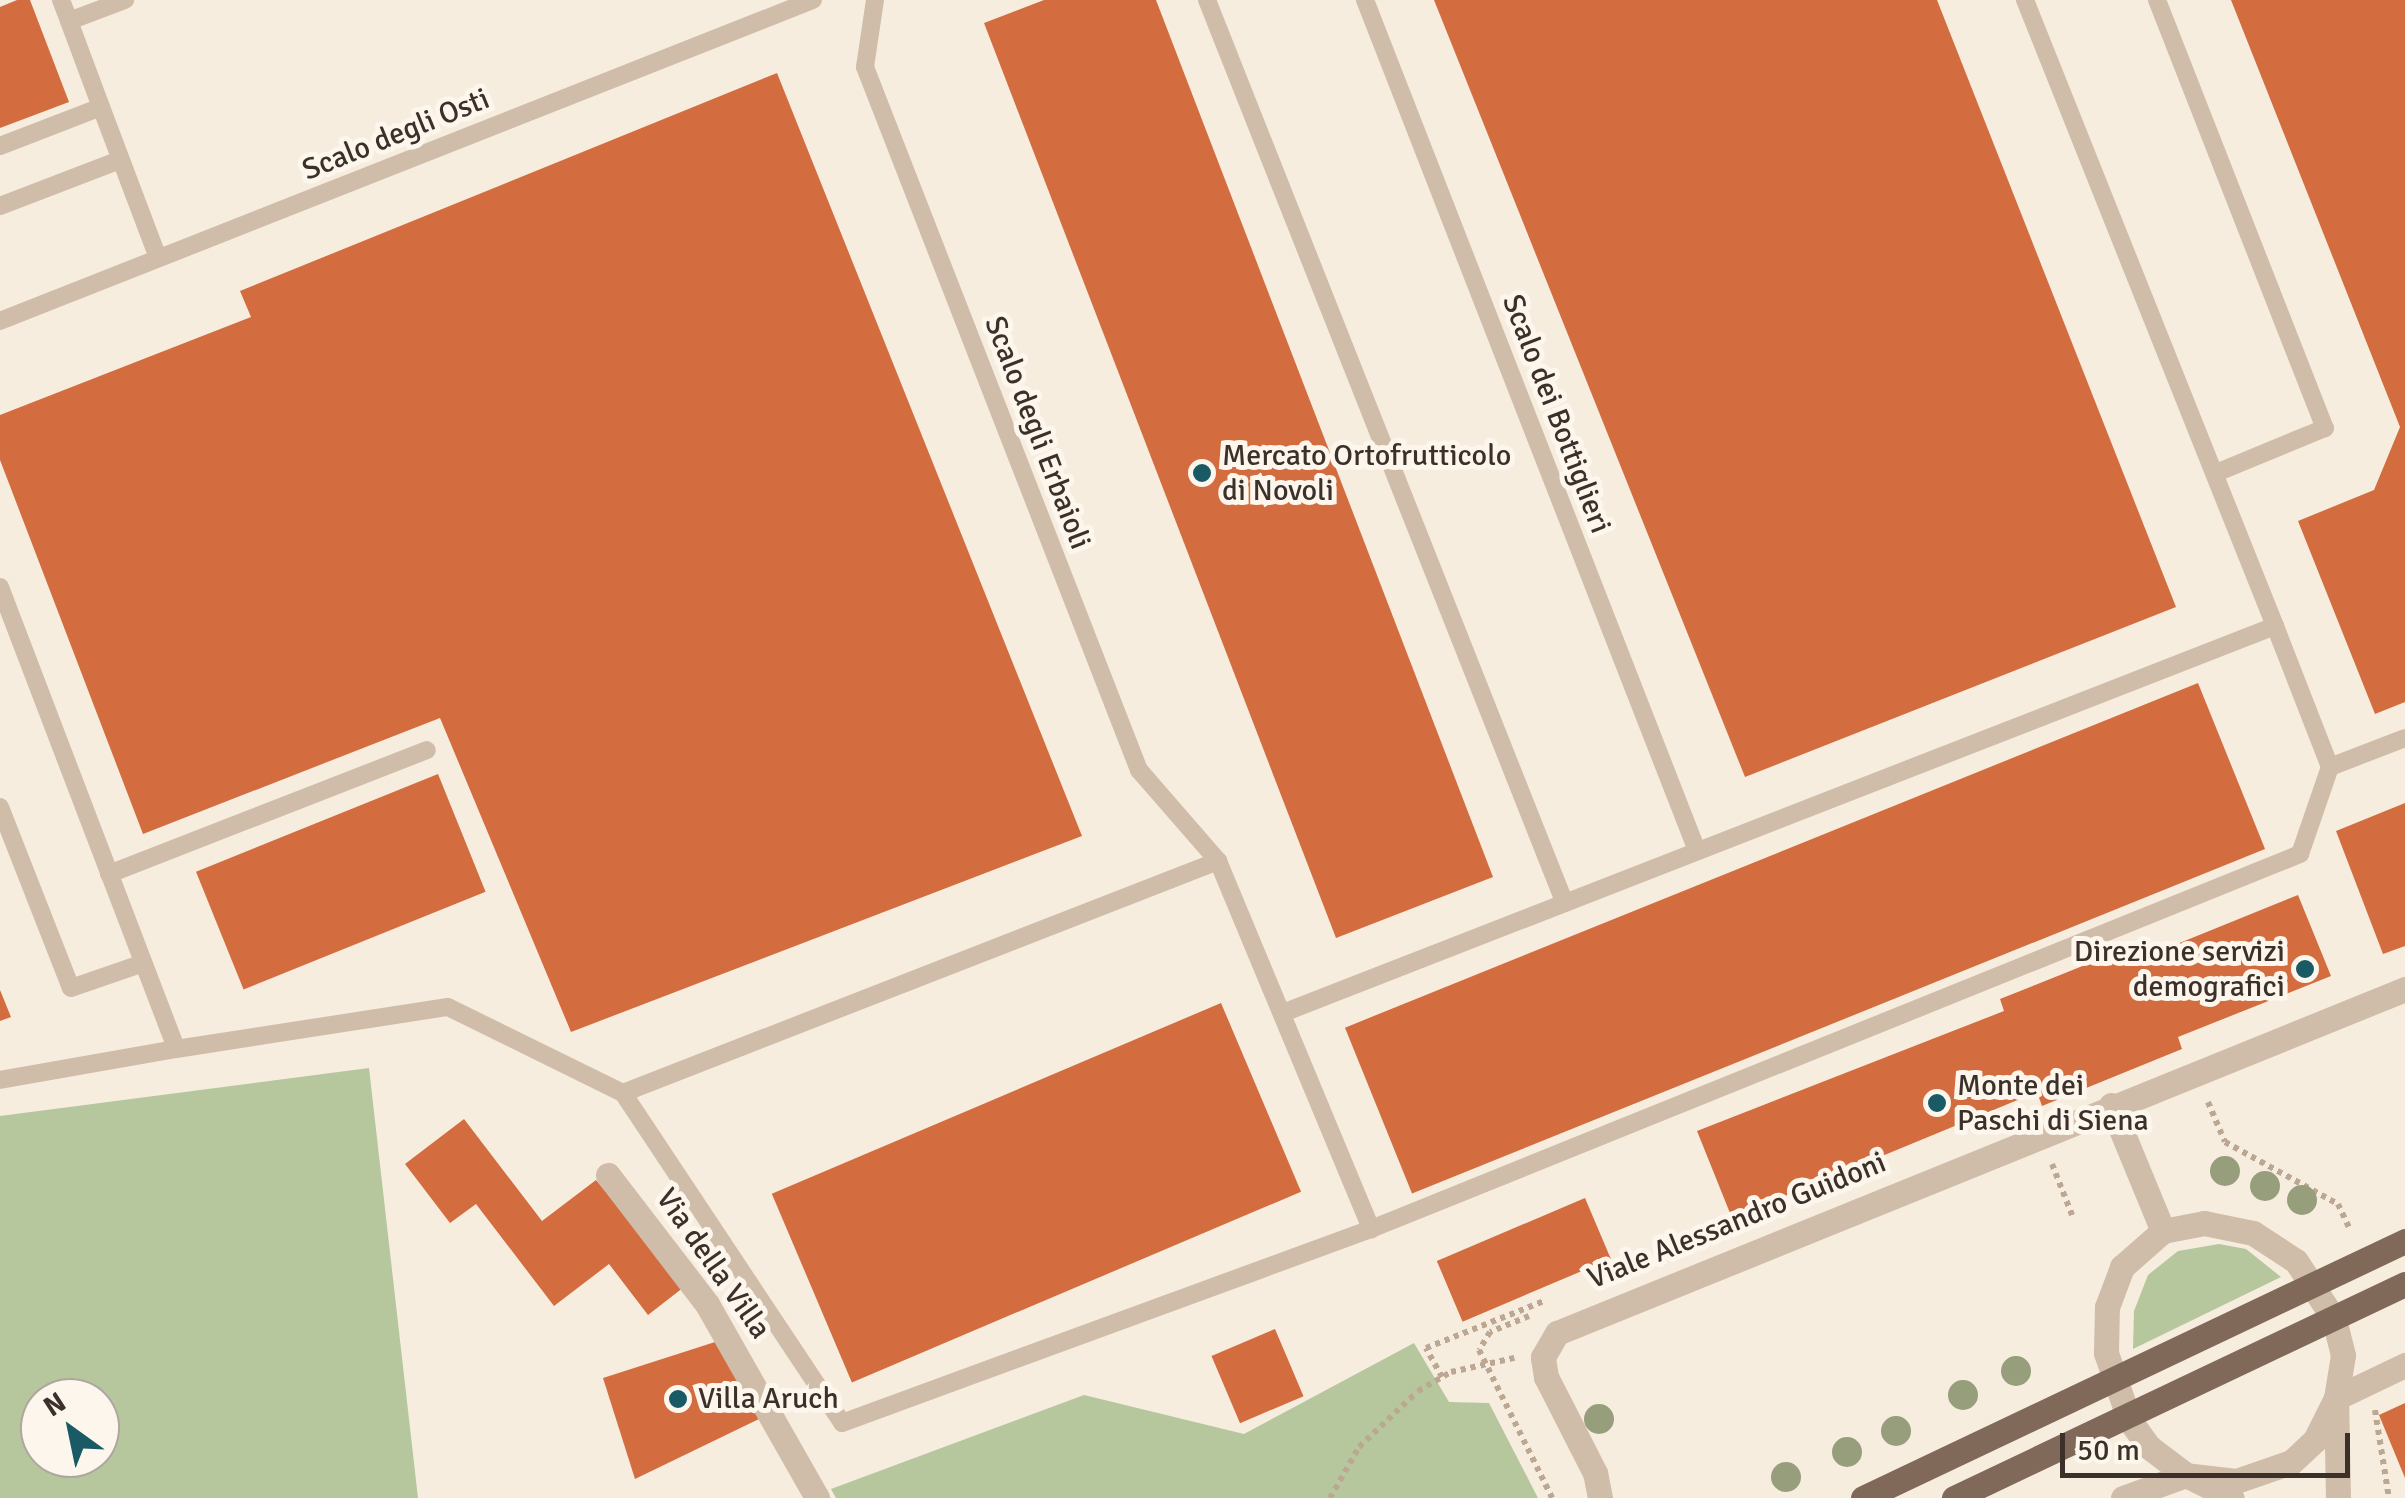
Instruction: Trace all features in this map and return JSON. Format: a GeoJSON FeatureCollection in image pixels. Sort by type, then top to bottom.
{"type":"FeatureCollection","features":[{"type":"Feature","properties":{"kind":"main road"},"geometry":{"type":"LineString","coordinates":[[1864,1498],[2405,1241]]}},
{"type":"Feature","properties":{"kind":"main road"},"geometry":{"type":"LineString","coordinates":[[1954,1498],[2129,1419],[2405,1284]]}},
{"type":"Feature","properties":{"kind":"street","name":"Viale Alessandro Guidoni"},"geometry":{"type":"LineString","coordinates":[[1543,1357],[1558,1333],[1575,1322],[2405,989]]}},
{"type":"Feature","properties":{"kind":"street"},"geometry":{"type":"LineString","coordinates":[[2111,1105],[2164,1231]]}},
{"type":"Feature","properties":{"kind":"street","name":"Via della Villa"},"geometry":{"type":"LineString","coordinates":[[608,1176],[707,1304],[817,1498]]}},
{"type":"Feature","properties":{"kind":"street"},"geometry":{"type":"LineString","coordinates":[[2232,1498],[2186,1475],[2149,1447],[2129,1419],[2112,1380],[2104,1336],[2110,1293],[2131,1255],[2164,1231],[2204,1224],[2253,1233],[2296,1261],[2314,1284],[2334,1319],[2343,1354],[2336,1398],[2338,1498]]}},
{"type":"Feature","properties":{"kind":"street"},"geometry":{"type":"LineString","coordinates":[[1543,1357],[1600,1498]]}},
{"type":"Feature","properties":{"kind":"street"},"geometry":{"type":"LineString","coordinates":[[2123,1498],[2186,1475],[2236,1480],[2290,1462],[2315,1440],[2336,1398],[2405,1365]]}},
{"type":"Feature","properties":{"kind":"lane"},"geometry":{"type":"LineString","coordinates":[[61,0],[158,258]]}},
{"type":"Feature","properties":{"kind":"lane"},"geometry":{"type":"LineString","coordinates":[[69,21],[124,0]]}},
{"type":"Feature","properties":{"kind":"lane","name":"Scalo degli Osti"},"geometry":{"type":"LineString","coordinates":[[0,322],[813,0]]}},
{"type":"Feature","properties":{"kind":"lane","name":"Scalo degli Erbaioli"},"geometry":{"type":"LineString","coordinates":[[874,0],[864,67],[1139,770],[1218,861],[1371,1229]]}},
{"type":"Feature","properties":{"kind":"lane"},"geometry":{"type":"LineString","coordinates":[[1206,0],[1564,902]]}},
{"type":"Feature","properties":{"kind":"lane","name":"Scalo dei Bottiglieri"},"geometry":{"type":"LineString","coordinates":[[1365,0],[1696,848]]}},
{"type":"Feature","properties":{"kind":"lane"},"geometry":{"type":"LineString","coordinates":[[0,1080],[448,1007],[623,1093],[842,1423],[1371,1229],[2300,854],[2330,767],[2025,0]]}},
{"type":"Feature","properties":{"kind":"lane"},"geometry":{"type":"LineString","coordinates":[[2157,0],[2325,428],[2216,474]]}},
{"type":"Feature","properties":{"kind":"lane"},"geometry":{"type":"LineString","coordinates":[[0,146],[101,107]]}},
{"type":"Feature","properties":{"kind":"lane"},"geometry":{"type":"LineString","coordinates":[[0,206],[120,160]]}},
{"type":"Feature","properties":{"kind":"lane"},"geometry":{"type":"LineString","coordinates":[[0,587],[176,1049]]}},
{"type":"Feature","properties":{"kind":"lane"},"geometry":{"type":"LineString","coordinates":[[1283,1013],[1696,848],[2274,626]]}},
{"type":"Feature","properties":{"kind":"lane"},"geometry":{"type":"LineString","coordinates":[[2330,767],[2405,738]]}},
{"type":"Feature","properties":{"kind":"lane"},"geometry":{"type":"LineString","coordinates":[[109,874],[427,750]]}},
{"type":"Feature","properties":{"kind":"lane"},"geometry":{"type":"LineString","coordinates":[[0,807],[71,988],[143,963]]}},
{"type":"Feature","properties":{"kind":"lane"},"geometry":{"type":"LineString","coordinates":[[623,1093],[1218,861]]}},
{"type":"Feature","properties":{"kind":"path"},"geometry":{"type":"LineString","coordinates":[[2201,1086],[2224,1142],[2338,1204],[2349,1228]]}},
{"type":"Feature","properties":{"kind":"path"},"geometry":{"type":"LineString","coordinates":[[2052,1163],[2072,1216]]}},
{"type":"Feature","properties":{"kind":"path"},"geometry":{"type":"LineString","coordinates":[[1330,1498],[1359,1447],[1418,1391],[1485,1361],[1543,1357]]}},
{"type":"Feature","properties":{"kind":"path"},"geometry":{"type":"LineString","coordinates":[[2389,1498],[2375,1410],[2390,1402]]}},
{"type":"Feature","properties":{"kind":"green space"},"geometry":{"type":"Polygon","coordinates":[[[369,1068],[418,1498],[0,1498],[0,1116],[369,1068]]]}},
{"type":"Feature","properties":{"kind":"green space"},"geometry":{"type":"Polygon","coordinates":[[[2219,1244],[2246,1249],[2281,1277],[2133,1349],[2134,1311],[2148,1275],[2178,1251],[2219,1244]]]}},
{"type":"Feature","properties":{"kind":"green space"},"geometry":{"type":"Polygon","coordinates":[[[1414,1343],[1449,1402],[1489,1403],[1538,1498],[836,1498],[831,1489],[1084,1395],[1244,1434],[1414,1343]]]}},
{"type":"Feature","properties":{"kind":"building"},"geometry":{"type":"Polygon","coordinates":[[[30,0],[69,102],[0,128],[0,7],[30,0]]]}},
{"type":"Feature","properties":{"kind":"building"},"geometry":{"type":"Polygon","coordinates":[[[1044,0],[1156,0],[1493,877],[1336,938],[984,23],[1044,0]]]}},
{"type":"Feature","properties":{"kind":"building"},"geometry":{"type":"Polygon","coordinates":[[[1434,0],[1937,0],[2176,607],[1745,777],[1434,0]]]}},
{"type":"Feature","properties":{"kind":"building"},"geometry":{"type":"Polygon","coordinates":[[[2231,0],[2405,0],[2405,702],[2375,714],[2298,521],[2374,490],[2400,427],[2231,0]]]}},
{"type":"Feature","properties":{"kind":"building"},"geometry":{"type":"Polygon","coordinates":[[[777,73],[1082,836],[571,1032],[440,718],[143,834],[0,460],[0,415],[251,317],[240,291],[777,73]]]}},
{"type":"Feature","properties":{"kind":"building"},"geometry":{"type":"Polygon","coordinates":[[[2198,683],[2265,849],[1412,1194],[1345,1028],[2198,683]]]}},
{"type":"Feature","properties":{"kind":"building"},"geometry":{"type":"Polygon","coordinates":[[[438,774],[486,892],[244,990],[196,872],[438,774]]]}},
{"type":"Feature","properties":{"kind":"building"},"geometry":{"type":"Polygon","coordinates":[[[2405,803],[2405,946],[2383,954],[2336,831],[2405,803]]]}},
{"type":"Feature","properties":{"kind":"building"},"geometry":{"type":"Polygon","coordinates":[[[2298,895],[2331,976],[2178,1037],[2182,1049],[2042,1106],[2037,1092],[1732,1218],[1697,1131],[2004,1011],[2000,999],[2140,943],[2145,957],[2298,895]]]}},
{"type":"Feature","properties":{"kind":"building"},"geometry":{"type":"Polygon","coordinates":[[[0,990],[11,1017],[0,1021],[0,990]]]}},
{"type":"Feature","properties":{"kind":"building"},"geometry":{"type":"Polygon","coordinates":[[[1221,1003],[1301,1192],[852,1382],[772,1194],[1221,1003]]]}},
{"type":"Feature","properties":{"kind":"building"},"geometry":{"type":"Polygon","coordinates":[[[464,1119],[542,1221],[596,1180],[684,1287],[648,1315],[609,1264],[554,1306],[476,1204],[450,1223],[405,1164],[464,1119]]]}},
{"type":"Feature","properties":{"kind":"building"},"geometry":{"type":"Polygon","coordinates":[[[1585,1198],[1611,1259],[1463,1322],[1437,1261],[1585,1198]]]}},
{"type":"Feature","properties":{"kind":"building"},"geometry":{"type":"Polygon","coordinates":[[[1275,1329],[1304,1396],[1240,1423],[1211,1356],[1275,1329]]]}},
{"type":"Feature","properties":{"kind":"building","name":"Villa Aruch"},"geometry":{"type":"Polygon","coordinates":[[[715,1342],[759,1419],[635,1479],[603,1378],[715,1342]]]}},
{"type":"Feature","properties":{"kind":"building"},"geometry":{"type":"Polygon","coordinates":[[[2405,1403],[2405,1478],[2379,1415],[2405,1403]]]}},
{"type":"Feature","properties":{"kind":"place","name":"Mercato Ortofrutticolo di Novoli"},"geometry":{"type":"Point","coordinates":[1202,473]}},
{"type":"Feature","properties":{"kind":"place","name":"Direzione servizi demografici"},"geometry":{"type":"Point","coordinates":[2305,969]}},
{"type":"Feature","properties":{"kind":"place","name":"Monte dei Paschi di Siena"},"geometry":{"type":"Point","coordinates":[1937,1103]}},
{"type":"Feature","properties":{"kind":"place","name":"Villa Aruch"},"geometry":{"type":"Point","coordinates":[678,1399]}}]}
